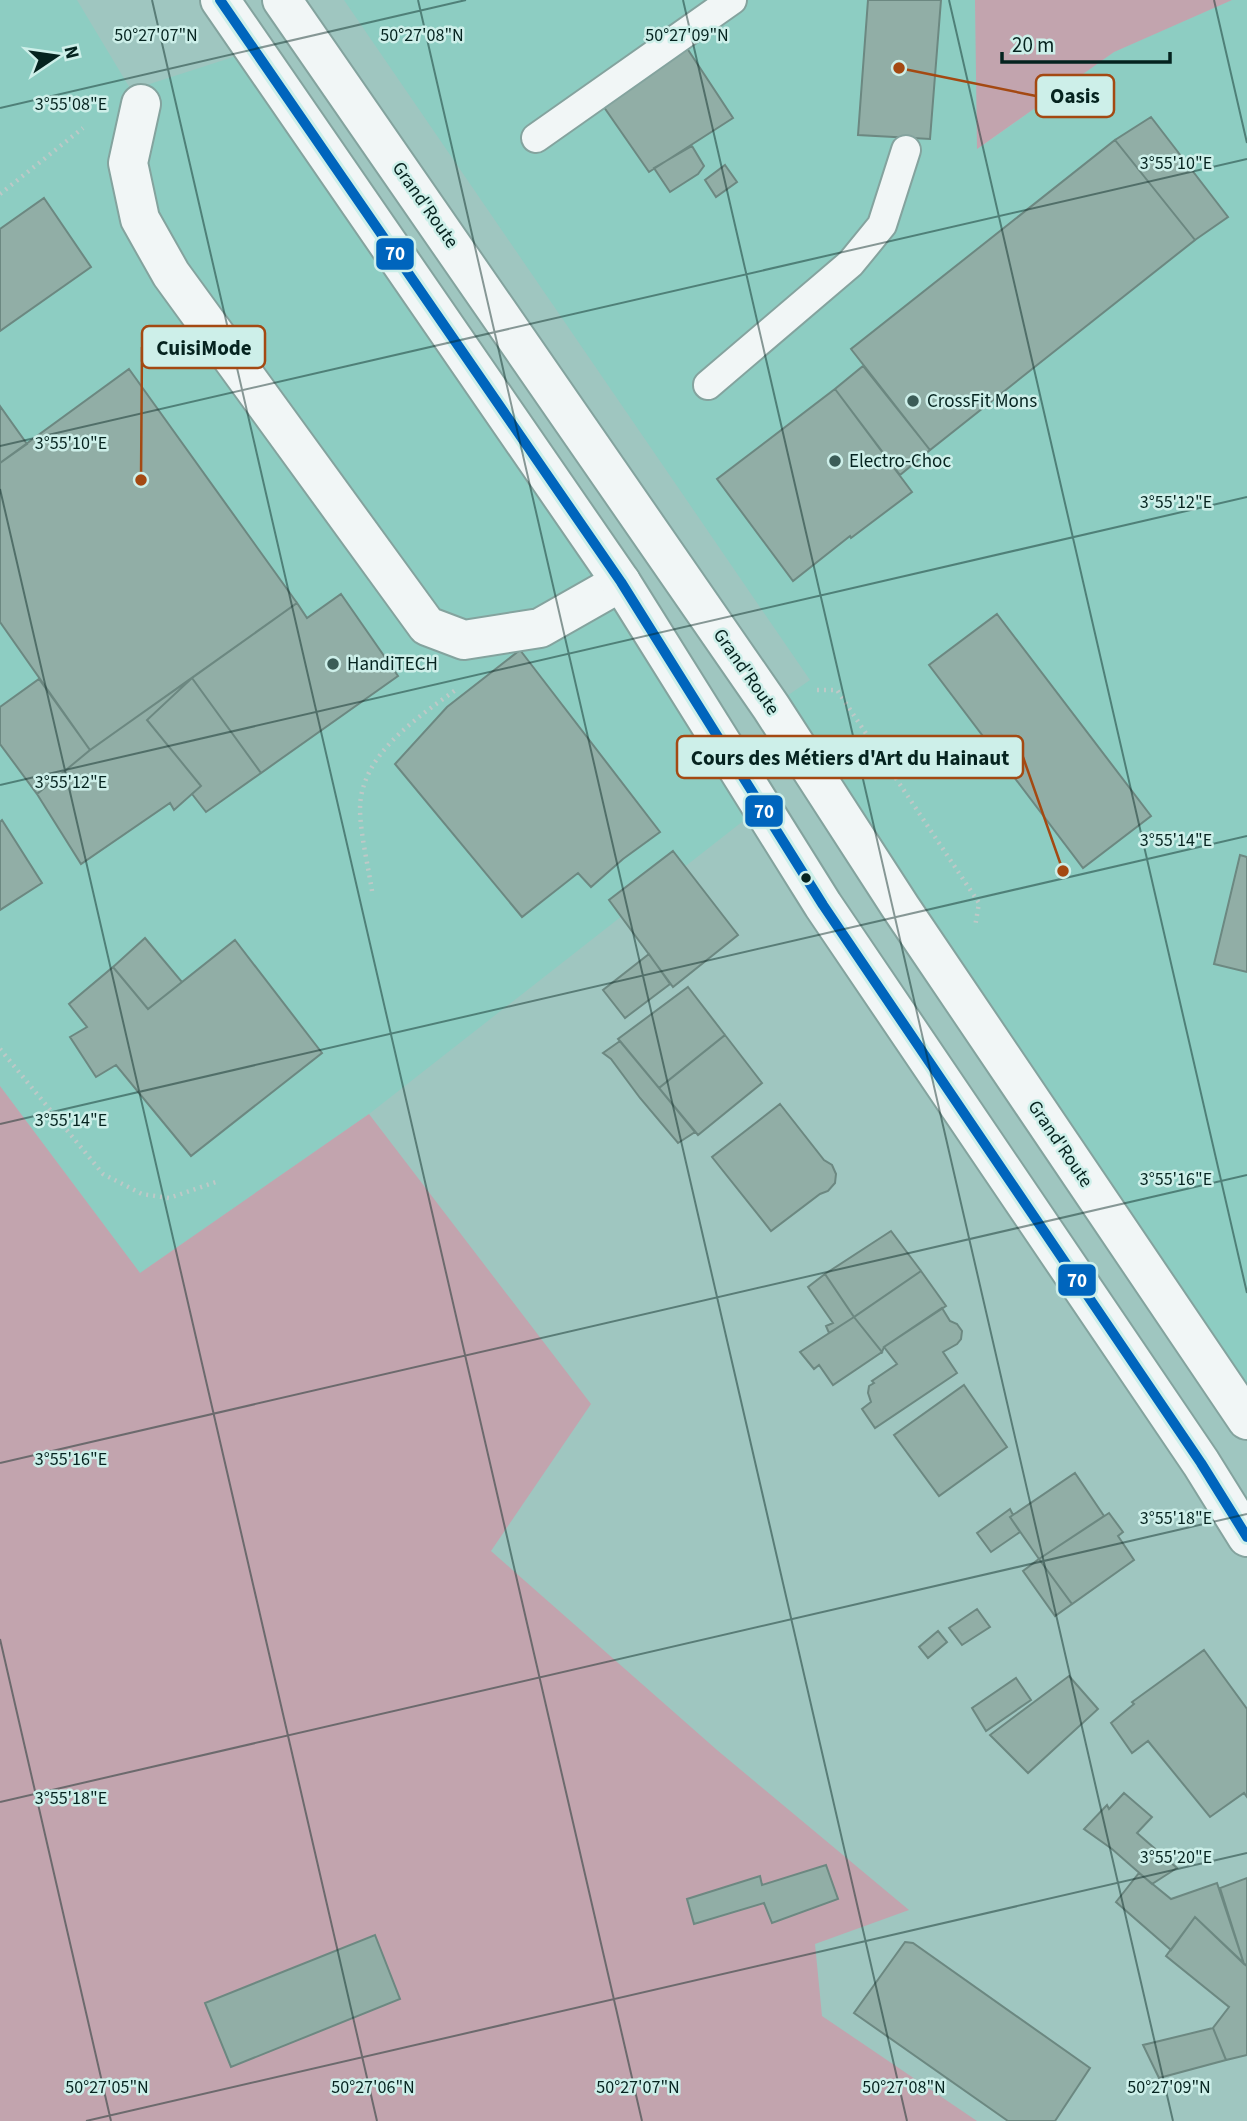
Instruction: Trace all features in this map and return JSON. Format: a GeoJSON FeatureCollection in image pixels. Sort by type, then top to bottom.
{"type":"FeatureCollection","features":[{"type":"Feature","properties":{"kind":"main road"},"geometry":{"type":"LineString","coordinates":[[220,0],[621,582],[823,905],[1200,1463],[1247,1537]]}},
{"type":"Feature","properties":{"kind":"main road","name":"Grand'Route"},"geometry":{"type":"LineString","coordinates":[[282,0],[771,707],[908,918],[1247,1420]]}},
{"type":"Feature","properties":{"kind":"main road"},"geometry":{"type":"LineString","coordinates":[[141,104],[128,163],[139,219],[171,274],[427,626],[464,640],[540,628],[621,582]]}},
{"type":"Feature","properties":{"kind":"lane"},"geometry":{"type":"LineString","coordinates":[[536,138],[732,0]]}},
{"type":"Feature","properties":{"kind":"lane"},"geometry":{"type":"LineString","coordinates":[[708,385],[851,263],[882,225],[906,150]]}},
{"type":"Feature","properties":{"kind":"path"},"geometry":{"type":"LineString","coordinates":[[0,194],[87,125]]}},
{"type":"Feature","properties":{"kind":"path"},"geometry":{"type":"LineString","coordinates":[[372,891],[360,810],[363,782],[380,754],[426,711],[467,681]]}},
{"type":"Feature","properties":{"kind":"path"},"geometry":{"type":"LineString","coordinates":[[0,1049],[103,1174],[142,1194],[169,1198],[216,1182]]}},
{"type":"Feature","properties":{"kind":"shaded area"},"geometry":{"type":"Polygon","coordinates":[[[0,0],[77,0],[131,90],[255,50],[761,807],[369,1114],[140,1273],[0,1086],[0,0]]]}},
{"type":"Feature","properties":{"kind":"shaded area"},"geometry":{"type":"Polygon","coordinates":[[[344,0],[975,0],[978,149],[1114,52],[1232,0],[1247,0],[1247,1420],[771,707],[810,680],[344,0]]]}},
{"type":"Feature","properties":{"kind":"shaded area"},"geometry":{"type":"Polygon","coordinates":[[[975,0],[1232,0],[1114,52],[977,149],[975,0]]]}},
{"type":"Feature","properties":{"kind":"shaded area"},"geometry":{"type":"Polygon","coordinates":[[[0,1086],[140,1273],[369,1114],[591,1404],[491,1551],[717,1750],[909,1910],[815,1944],[822,2016],[977,2121],[0,2121],[0,1086]]]}},
{"type":"Feature","properties":{"kind":"building"},"geometry":{"type":"Polygon","coordinates":[[[868,0],[941,0],[930,139],[858,135],[868,0]]]}},
{"type":"Feature","properties":{"kind":"building"},"geometry":{"type":"Polygon","coordinates":[[[675,30],[733,118],[649,172],[590,87],[675,30]]]}},
{"type":"Feature","properties":{"kind":"building"},"geometry":{"type":"Polygon","coordinates":[[[1151,117],[1228,217],[1195,240],[1115,140],[1151,117]]]}},
{"type":"Feature","properties":{"kind":"building"},"geometry":{"type":"Polygon","coordinates":[[[1115,140],[1195,240],[930,450],[851,349],[1115,140]]]}},
{"type":"Feature","properties":{"kind":"building"},"geometry":{"type":"Polygon","coordinates":[[[692,146],[704,166],[698,174],[670,192],[654,168],[692,146]]]}},
{"type":"Feature","properties":{"kind":"building"},"geometry":{"type":"Polygon","coordinates":[[[725,165],[737,182],[716,197],[705,180],[725,165]]]}},
{"type":"Feature","properties":{"kind":"building"},"geometry":{"type":"Polygon","coordinates":[[[44,198],[91,267],[0,331],[0,229],[44,198]]]}},
{"type":"Feature","properties":{"kind":"building"},"geometry":{"type":"Polygon","coordinates":[[[863,366],[930,450],[900,475],[835,389],[863,366]]]}},
{"type":"Feature","properties":{"kind":"building"},"geometry":{"type":"Polygon","coordinates":[[[129,369],[297,603],[90,750],[0,622],[0,463],[129,369]]]}},
{"type":"Feature","properties":{"kind":"building"},"geometry":{"type":"Polygon","coordinates":[[[835,389],[912,492],[793,581],[717,479],[835,389]]]}},
{"type":"Feature","properties":{"kind":"building"},"geometry":{"type":"Polygon","coordinates":[[[0,406],[27,444],[0,463],[0,406]]]}},
{"type":"Feature","properties":{"kind":"building"},"geometry":{"type":"Polygon","coordinates":[[[341,594],[398,676],[261,773],[192,678],[297,603],[307,618],[341,594]]]}},
{"type":"Feature","properties":{"kind":"building"},"geometry":{"type":"Polygon","coordinates":[[[997,614],[1151,816],[1083,868],[929,665],[997,614]]]}},
{"type":"Feature","properties":{"kind":"building"},"geometry":{"type":"Polygon","coordinates":[[[520,650],[660,832],[591,887],[578,873],[522,917],[395,764],[447,707],[520,650]]]}},
{"type":"Feature","properties":{"kind":"building"},"geometry":{"type":"Polygon","coordinates":[[[192,678],[147,720],[201,786],[174,810],[170,803],[81,864],[37,794],[90,750],[192,678]]]}},
{"type":"Feature","properties":{"kind":"building"},"geometry":{"type":"Polygon","coordinates":[[[192,678],[261,773],[206,812],[192,794],[201,786],[147,720],[192,678]]]}},
{"type":"Feature","properties":{"kind":"building"},"geometry":{"type":"Polygon","coordinates":[[[39,679],[90,750],[37,794],[0,744],[0,707],[39,679]]]}},
{"type":"Feature","properties":{"kind":"building"},"geometry":{"type":"Polygon","coordinates":[[[2,820],[42,883],[0,910],[0,822],[2,820]]]}},
{"type":"Feature","properties":{"kind":"building"},"geometry":{"type":"Polygon","coordinates":[[[673,851],[738,935],[673,987],[609,900],[673,851]]]}},
{"type":"Feature","properties":{"kind":"building"},"geometry":{"type":"Polygon","coordinates":[[[1240,855],[1247,857],[1247,972],[1214,964],[1240,855]]]}},
{"type":"Feature","properties":{"kind":"building"},"geometry":{"type":"Polygon","coordinates":[[[145,938],[182,982],[148,1009],[113,967],[145,938]]]}},
{"type":"Feature","properties":{"kind":"building"},"geometry":{"type":"Polygon","coordinates":[[[235,940],[322,1053],[191,1156],[116,1065],[96,1077],[70,1037],[87,1027],[69,1004],[113,967],[148,1009],[235,940]]]}},
{"type":"Feature","properties":{"kind":"building"},"geometry":{"type":"Polygon","coordinates":[[[649,954],[670,984],[625,1018],[603,990],[649,954]]]}},
{"type":"Feature","properties":{"kind":"building"},"geometry":{"type":"Polygon","coordinates":[[[688,987],[725,1035],[659,1088],[618,1039],[688,987]]]}},
{"type":"Feature","properties":{"kind":"building"},"geometry":{"type":"Polygon","coordinates":[[[725,1035],[762,1083],[698,1135],[659,1088],[725,1035]]]}},
{"type":"Feature","properties":{"kind":"building"},"geometry":{"type":"Polygon","coordinates":[[[620,1041],[695,1132],[678,1143],[640,1098],[611,1059],[603,1053],[620,1041]]]}},
{"type":"Feature","properties":{"kind":"building"},"geometry":{"type":"Polygon","coordinates":[[[780,1104],[824,1160],[832,1165],[836,1174],[835,1183],[828,1191],[820,1194],[771,1231],[712,1157],[780,1104]]]}},
{"type":"Feature","properties":{"kind":"building"},"geometry":{"type":"Polygon","coordinates":[[[891,1231],[921,1271],[854,1317],[825,1274],[891,1231]]]}},
{"type":"Feature","properties":{"kind":"building"},"geometry":{"type":"Polygon","coordinates":[[[921,1271],[946,1306],[884,1347],[882,1352],[854,1317],[921,1271]]]}},
{"type":"Feature","properties":{"kind":"building"},"geometry":{"type":"Polygon","coordinates":[[[825,1274],[854,1317],[829,1333],[826,1326],[833,1323],[808,1287],[825,1274]]]}},
{"type":"Feature","properties":{"kind":"building"},"geometry":{"type":"Polygon","coordinates":[[[942,1308],[950,1321],[957,1324],[962,1331],[957,1344],[943,1352],[957,1373],[875,1428],[862,1409],[871,1402],[868,1393],[869,1386],[874,1383],[872,1381],[897,1364],[884,1347],[942,1308]]]}},
{"type":"Feature","properties":{"kind":"building"},"geometry":{"type":"Polygon","coordinates":[[[854,1317],[882,1352],[833,1385],[819,1365],[814,1369],[800,1352],[854,1317]]]}},
{"type":"Feature","properties":{"kind":"building"},"geometry":{"type":"Polygon","coordinates":[[[964,1385],[1007,1447],[939,1496],[894,1435],[964,1385]]]}},
{"type":"Feature","properties":{"kind":"building"},"geometry":{"type":"Polygon","coordinates":[[[1075,1473],[1104,1516],[1039,1559],[1010,1517],[1075,1473]]]}},
{"type":"Feature","properties":{"kind":"building"},"geometry":{"type":"Polygon","coordinates":[[[1010,1509],[1013,1515],[1010,1517],[1020,1532],[991,1552],[977,1533],[1010,1509]]]}},
{"type":"Feature","properties":{"kind":"building"},"geometry":{"type":"Polygon","coordinates":[[[1109,1513],[1123,1532],[1118,1536],[1134,1560],[1072,1604],[1039,1559],[1109,1513]]]}},
{"type":"Feature","properties":{"kind":"building"},"geometry":{"type":"Polygon","coordinates":[[[1039,1559],[1072,1604],[1055,1616],[1023,1571],[1039,1559]]]}},
{"type":"Feature","properties":{"kind":"building"},"geometry":{"type":"Polygon","coordinates":[[[977,1609],[990,1627],[962,1645],[949,1628],[977,1609]]]}},
{"type":"Feature","properties":{"kind":"building"},"geometry":{"type":"Polygon","coordinates":[[[938,1631],[947,1642],[928,1658],[919,1647],[938,1631]]]}},
{"type":"Feature","properties":{"kind":"building"},"geometry":{"type":"Polygon","coordinates":[[[1204,1650],[1247,1709],[1247,1797],[1244,1793],[1210,1817],[1148,1741],[1132,1753],[1111,1723],[1134,1704],[1132,1702],[1204,1650]]]}},
{"type":"Feature","properties":{"kind":"building"},"geometry":{"type":"Polygon","coordinates":[[[1069,1676],[1098,1709],[1028,1773],[990,1735],[1069,1676]]]}},
{"type":"Feature","properties":{"kind":"building"},"geometry":{"type":"Polygon","coordinates":[[[1016,1678],[1031,1700],[986,1731],[972,1708],[1016,1678]]]}},
{"type":"Feature","properties":{"kind":"building"},"geometry":{"type":"Polygon","coordinates":[[[1124,1793],[1152,1817],[1137,1833],[1177,1868],[1152,1884],[1084,1829],[1107,1805],[1109,1809],[1124,1793]]]}},
{"type":"Feature","properties":{"kind":"building"},"geometry":{"type":"Polygon","coordinates":[[[826,1865],[838,1899],[772,1923],[764,1903],[694,1924],[687,1899],[760,1876],[762,1885],[826,1865]]]}},
{"type":"Feature","properties":{"kind":"building"},"geometry":{"type":"Polygon","coordinates":[[[1139,1873],[1171,1899],[1217,1883],[1244,1964],[1195,1917],[1171,1950],[1116,1902],[1139,1873]]]}},
{"type":"Feature","properties":{"kind":"building"},"geometry":{"type":"Polygon","coordinates":[[[1247,1878],[1247,1966],[1244,1964],[1220,1888],[1247,1878]]]}},
{"type":"Feature","properties":{"kind":"building"},"geometry":{"type":"Polygon","coordinates":[[[1195,1917],[1247,1966],[1247,2055],[1226,2060],[1213,2028],[1229,2007],[1166,1956],[1195,1917]]]}},
{"type":"Feature","properties":{"kind":"building"},"geometry":{"type":"Polygon","coordinates":[[[375,1935],[400,1999],[231,2067],[205,2003],[375,1935]]]}},
{"type":"Feature","properties":{"kind":"building"},"geometry":{"type":"Polygon","coordinates":[[[905,1942],[913,1943],[1090,2068],[1055,2121],[1008,2121],[854,2013],[905,1942]]]}},
{"type":"Feature","properties":{"kind":"building"},"geometry":{"type":"Polygon","coordinates":[[[1213,2028],[1226,2060],[1159,2078],[1143,2045],[1213,2028]]]}},
{"type":"Feature","properties":{"kind":"transit line","name":"70"},"geometry":{"type":"LineString","coordinates":[[220,0],[621,582],[823,905],[1201,1463],[1247,1537]]}},
{"type":"Feature","properties":{"kind":"place","name":"Oasis"},"geometry":{"type":"Point","coordinates":[899,68]}},
{"type":"Feature","properties":{"kind":"place","name":"CrossFit Mons"},"geometry":{"type":"Point","coordinates":[913,401]}},
{"type":"Feature","properties":{"kind":"place","name":"Electro-Choc"},"geometry":{"type":"Point","coordinates":[835,461]}},
{"type":"Feature","properties":{"kind":"place","name":"CuisiMode"},"geometry":{"type":"Point","coordinates":[141,480]}},
{"type":"Feature","properties":{"kind":"place","name":"HandiTECH"},"geometry":{"type":"Point","coordinates":[333,664]}},
{"type":"Feature","properties":{"kind":"place","name":"Cours des Métiers d'Art du Hainaut"},"geometry":{"type":"Point","coordinates":[1063,871]}}]}
